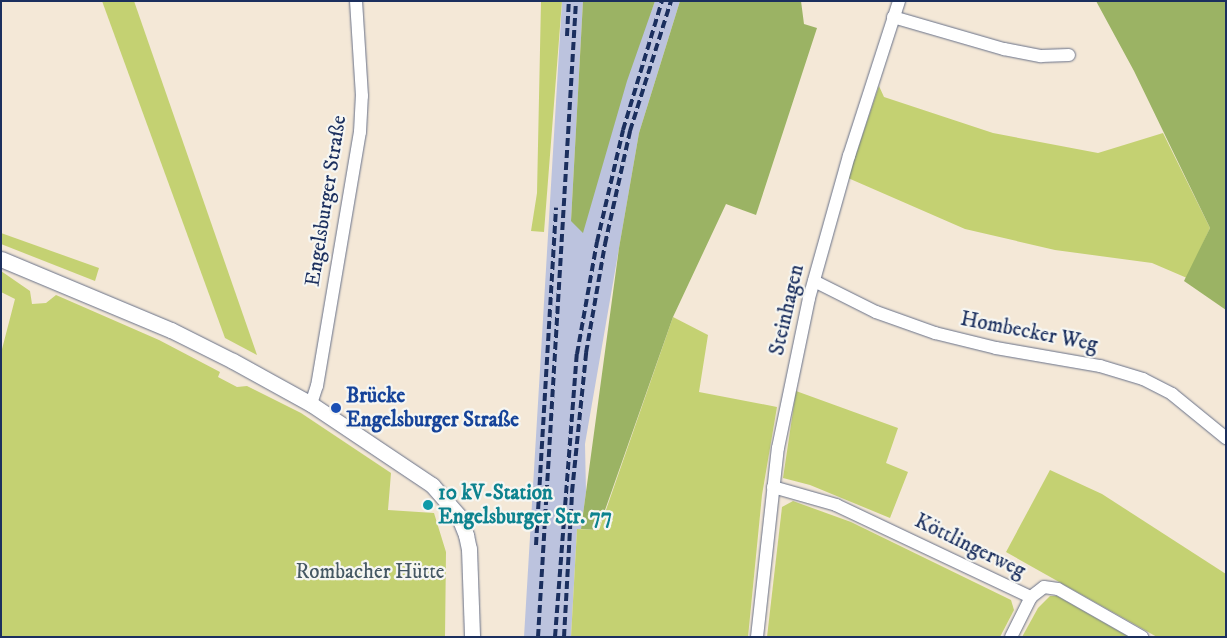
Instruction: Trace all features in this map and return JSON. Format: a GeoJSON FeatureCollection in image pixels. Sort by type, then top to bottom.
{"type":"FeatureCollection","features":[{"type":"Feature","properties":{"kind":"street","name":"Engelsburger Straße"},"geometry":{"type":"LineString","coordinates":[[311,404],[317,386],[360,132],[362,96],[356,1]]}},
{"type":"Feature","properties":{"kind":"street","name":"Steinhagen"},"geometry":{"type":"LineString","coordinates":[[757,637],[773,487],[784,412],[814,281],[848,156],[898,1]]}},
{"type":"Feature","properties":{"kind":"street"},"geometry":{"type":"LineString","coordinates":[[894,17],[1004,49],[1041,56],[1069,55]]}},
{"type":"Feature","properties":{"kind":"street"},"geometry":{"type":"LineString","coordinates":[[1,259],[170,330],[311,404],[432,484],[451,505],[464,530],[469,549],[472,637]]}},
{"type":"Feature","properties":{"kind":"street","name":"Hombecker Weg"},"geometry":{"type":"LineString","coordinates":[[814,281],[876,312],[935,333],[996,348],[1093,364],[1143,379],[1172,394],[1226,438]]}},
{"type":"Feature","properties":{"kind":"street","name":"Köttlingerweg"},"geometry":{"type":"LineString","coordinates":[[773,487],[836,505],[1031,598],[1051,586],[1142,637]]}},
{"type":"Feature","properties":{"kind":"street"},"geometry":{"type":"LineString","coordinates":[[1011,637],[1031,598]]}},
{"type":"Feature","properties":{"kind":"shaded area"},"geometry":{"type":"Polygon","coordinates":[[[562,1],[583,1],[571,221],[655,1],[680,1],[639,133],[585,444],[586,492],[581,529],[577,529],[571,637],[524,637],[562,1]]]}},
{"type":"Feature","properties":{"kind":"green space"},"geometry":{"type":"Polygon","coordinates":[[[102,1],[134,1],[257,355],[225,338],[102,1]]]}},
{"type":"Feature","properties":{"kind":"green space"},"geometry":{"type":"Polygon","coordinates":[[[541,1],[562,1],[544,232],[531,231],[537,193],[541,1]]]}},
{"type":"Feature","properties":{"kind":"green space"},"geometry":{"type":"Polygon","coordinates":[[[583,1],[655,1],[627,81],[583,233],[571,221],[583,1]]]}},
{"type":"Feature","properties":{"kind":"green space"},"geometry":{"type":"Polygon","coordinates":[[[680,1],[801,1],[804,24],[817,28],[756,215],[726,204],[673,317],[598,530],[581,529],[619,248],[639,133],[680,1]]]}},
{"type":"Feature","properties":{"kind":"green space"},"geometry":{"type":"Polygon","coordinates":[[[1096,1],[1226,1],[1226,310],[1184,281],[1210,228],[1134,71],[1096,1]]]}},
{"type":"Feature","properties":{"kind":"green space"},"geometry":{"type":"Polygon","coordinates":[[[879,86],[884,97],[993,133],[1098,153],[1163,133],[1210,228],[1187,278],[1152,263],[1055,250],[965,229],[848,178],[879,86]]]}},
{"type":"Feature","properties":{"kind":"green space"},"geometry":{"type":"Polygon","coordinates":[[[1,233],[99,268],[95,281],[1,244],[1,233]]]}},
{"type":"Feature","properties":{"kind":"green space","name":"Rombacher Hütte"},"geometry":{"type":"Polygon","coordinates":[[[1,271],[30,291],[32,304],[46,303],[56,295],[159,340],[220,372],[218,377],[237,387],[247,386],[301,413],[391,473],[388,510],[434,513],[446,552],[445,637],[1,637],[1,353],[15,299],[1,292],[1,271]]]}},
{"type":"Feature","properties":{"kind":"green space"},"geometry":{"type":"Polygon","coordinates":[[[673,317],[708,335],[699,392],[777,407],[762,495],[748,637],[571,637],[577,529],[599,530],[673,317]]]}},
{"type":"Feature","properties":{"kind":"green space"},"geometry":{"type":"Polygon","coordinates":[[[796,391],[898,428],[886,463],[908,472],[890,518],[810,485],[783,478],[796,391]]]}},
{"type":"Feature","properties":{"kind":"green space"},"geometry":{"type":"Polygon","coordinates":[[[1050,470],[1102,494],[1226,574],[1226,637],[1157,637],[1006,552],[1050,470]]]}},
{"type":"Feature","properties":{"kind":"green space"},"geometry":{"type":"Polygon","coordinates":[[[793,501],[851,522],[1011,600],[1014,610],[1000,637],[767,637],[782,507],[793,501]]]}},
{"type":"Feature","properties":{"kind":"green space"},"geometry":{"type":"Polygon","coordinates":[[[1050,596],[1057,596],[1129,637],[1022,637],[1038,608],[1050,596]]]}},
{"type":"Feature","properties":{"kind":"railway"},"geometry":{"type":"LineString","coordinates":[[567,36],[569,1]]}},
{"type":"Feature","properties":{"kind":"railway"},"geometry":{"type":"LineString","coordinates":[[538,637],[576,1]]}},
{"type":"Feature","properties":{"kind":"railway"},"geometry":{"type":"LineString","coordinates":[[555,637],[577,354],[597,242],[623,130],[662,1]]}},
{"type":"Feature","properties":{"kind":"railway"},"geometry":{"type":"LineString","coordinates":[[564,637],[572,492],[586,353],[605,244],[630,131],[671,1]]}},
{"type":"Feature","properties":{"kind":"railway"},"geometry":{"type":"LineString","coordinates":[[536,545],[556,208]]}},
{"type":"Feature","properties":{"kind":"place","name":"Brücke Engelsburger Straße"},"geometry":{"type":"Point","coordinates":[336,408]}},
{"type":"Feature","properties":{"kind":"place","name":"10 kV-Station Engelsburger Str. 77"},"geometry":{"type":"Point","coordinates":[428,505]}}]}
